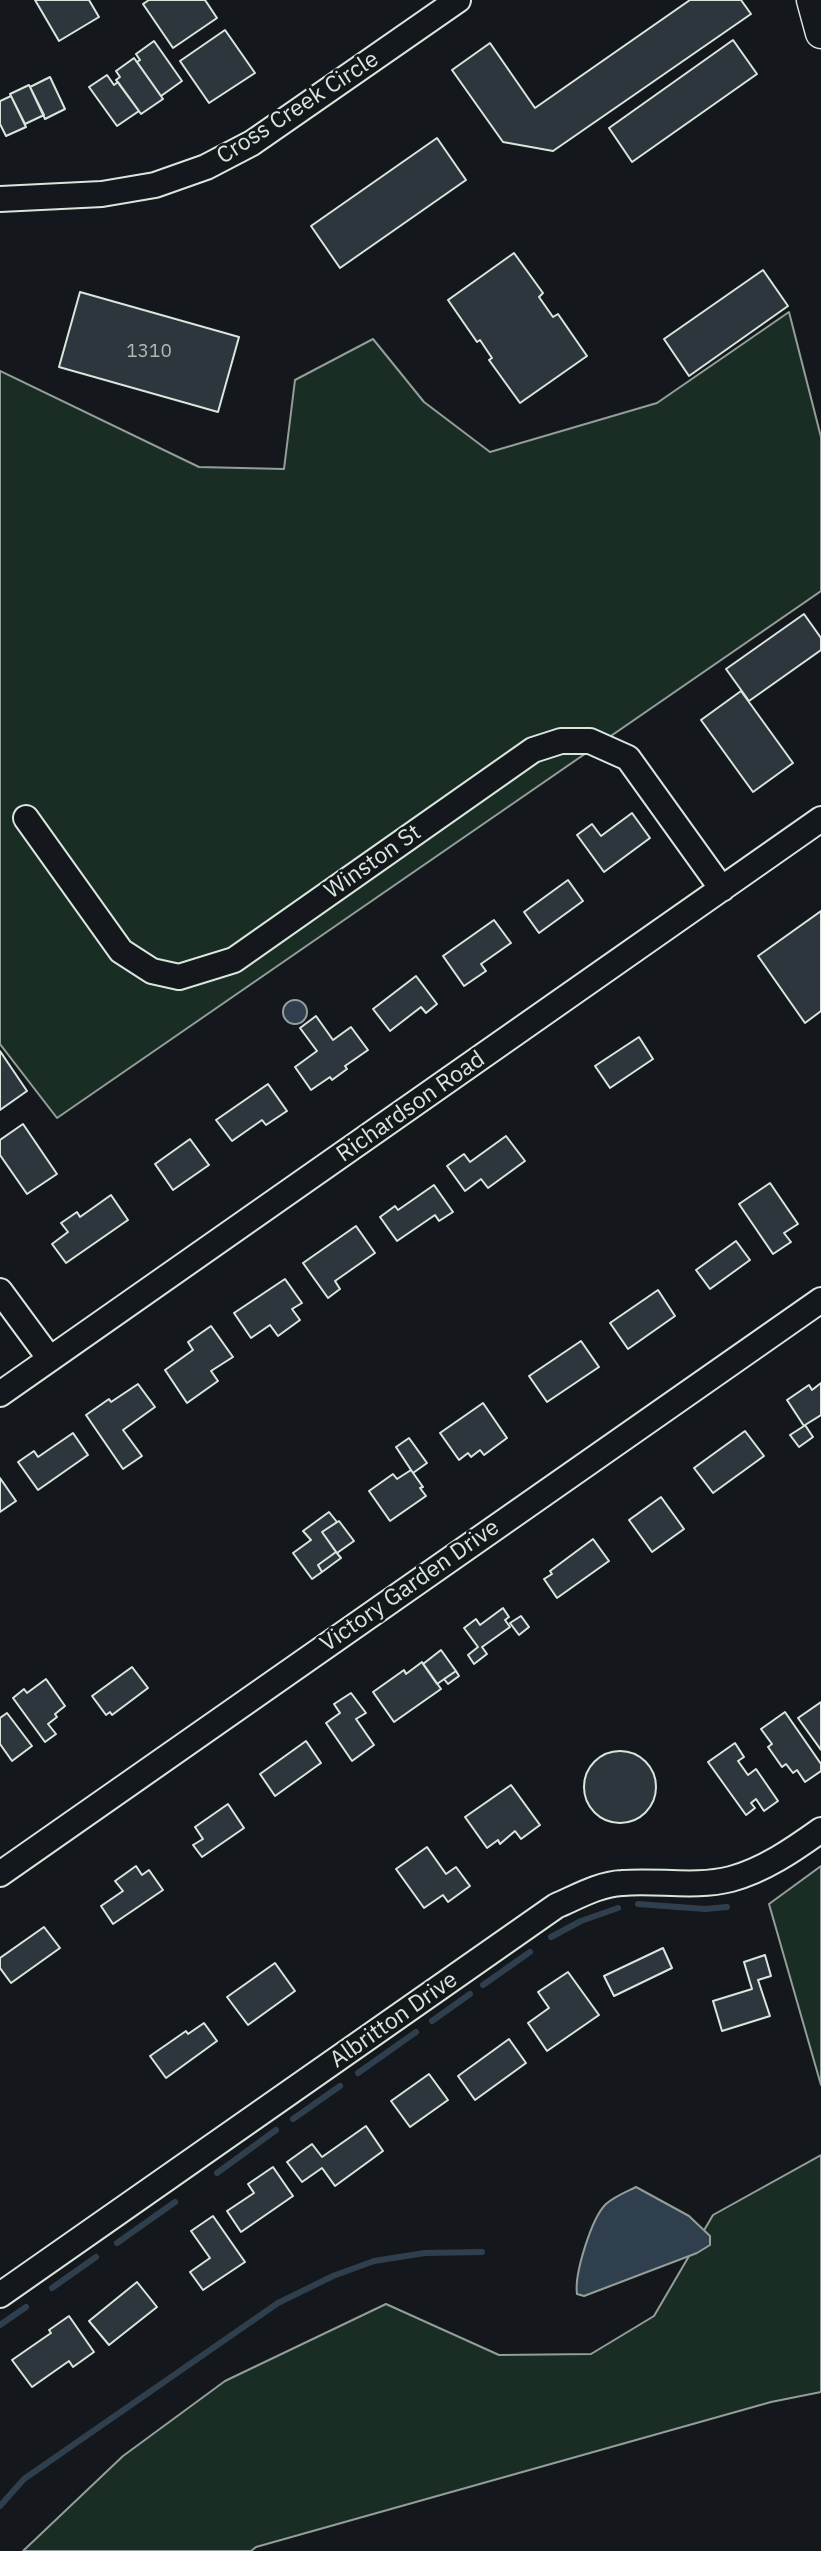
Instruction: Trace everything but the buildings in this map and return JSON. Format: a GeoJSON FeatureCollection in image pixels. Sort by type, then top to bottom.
{"type":"FeatureCollection","features":[{"type":"Feature","properties":{"kind":"main road"},"geometry":{"type":"LineString","coordinates":[[812,0],[821,33]]}},
{"type":"Feature","properties":{"kind":"street","name":"Cross Creek Circle"},"geometry":{"type":"LineString","coordinates":[[0,199],[102,194],[155,185],[206,167],[252,143],[458,0]]}},
{"type":"Feature","properties":{"kind":"street","name":"Winston St"},"geometry":{"type":"LineString","coordinates":[[26,818],[121,951],[152,971],[179,977],[234,960],[533,750],[561,741],[590,741],[628,758],[722,889]]}},
{"type":"Feature","properties":{"kind":"street","name":"Richardson Road"},"geometry":{"type":"LineString","coordinates":[[0,1394],[821,819]]}},
{"type":"Feature","properties":{"kind":"street"},"geometry":{"type":"LineString","coordinates":[[0,1291],[50,1359]]}},
{"type":"Feature","properties":{"kind":"street","name":"Victory Garden Drive"},"geometry":{"type":"LineString","coordinates":[[0,1874],[821,1300]]}},
{"type":"Feature","properties":{"kind":"street","name":"Albritton Drive"},"geometry":{"type":"LineString","coordinates":[[0,2295],[556,1906],[586,1892],[620,1883],[701,1884],[730,1879],[759,1869],[821,1830]]}},
{"type":"Feature","properties":{"kind":"green space"},"geometry":{"type":"Polygon","coordinates":[[[789,312],[821,437],[821,591],[57,1118],[0,1044],[0,371],[199,467],[284,469],[295,380],[373,339],[424,402],[490,452],[657,403],[789,312]]]}},
{"type":"Feature","properties":{"kind":"green space"},"geometry":{"type":"Polygon","coordinates":[[[821,1866],[821,2085],[769,1904],[821,1866]]]}},
{"type":"Feature","properties":{"kind":"green space"},"geometry":{"type":"Polygon","coordinates":[[[821,2155],[821,2392],[771,2402],[256,2547],[251,2551],[23,2551],[123,2456],[225,2381],[386,2304],[499,2355],[591,2354],[654,2316],[713,2215],[821,2155]]]}},
{"type":"Feature","properties":{"kind":"water"},"geometry":{"type":"Polygon","coordinates":[[[295,1000],[303,1004],[307,1012],[303,1020],[295,1024],[287,1020],[283,1012],[287,1004],[295,1000]]]}},
{"type":"Feature","properties":{"kind":"water"},"geometry":{"type":"Polygon","coordinates":[[[636,2187],[689,2216],[710,2236],[710,2245],[697,2253],[584,2296],[577,2294],[581,2260],[595,2221],[606,2204],[636,2187]]]}},
{"type":"Feature","properties":{"kind":"waterway"},"geometry":{"type":"LineString","coordinates":[[638,1904],[705,1909],[727,1907]]}},
{"type":"Feature","properties":{"kind":"waterway"},"geometry":{"type":"LineString","coordinates":[[551,1937],[581,1921],[618,1908]]}},
{"type":"Feature","properties":{"kind":"waterway"},"geometry":{"type":"LineString","coordinates":[[483,1985],[530,1952]]}},
{"type":"Feature","properties":{"kind":"waterway"},"geometry":{"type":"LineString","coordinates":[[432,2021],[470,1994]]}},
{"type":"Feature","properties":{"kind":"waterway"},"geometry":{"type":"LineString","coordinates":[[358,2073],[416,2032]]}},
{"type":"Feature","properties":{"kind":"waterway"},"geometry":{"type":"LineString","coordinates":[[293,2119],[340,2086]]}},
{"type":"Feature","properties":{"kind":"waterway"},"geometry":{"type":"LineString","coordinates":[[217,2173],[276,2130]]}},
{"type":"Feature","properties":{"kind":"waterway"},"geometry":{"type":"LineString","coordinates":[[117,2243],[175,2202]]}},
{"type":"Feature","properties":{"kind":"waterway"},"geometry":{"type":"LineString","coordinates":[[0,2506],[24,2479],[278,2303],[333,2276],[374,2261],[425,2253],[482,2252]]}},
{"type":"Feature","properties":{"kind":"waterway"},"geometry":{"type":"LineString","coordinates":[[52,2288],[96,2257]]}},
{"type":"Feature","properties":{"kind":"waterway"},"geometry":{"type":"LineString","coordinates":[[0,2325],[26,2307]]}}]}
